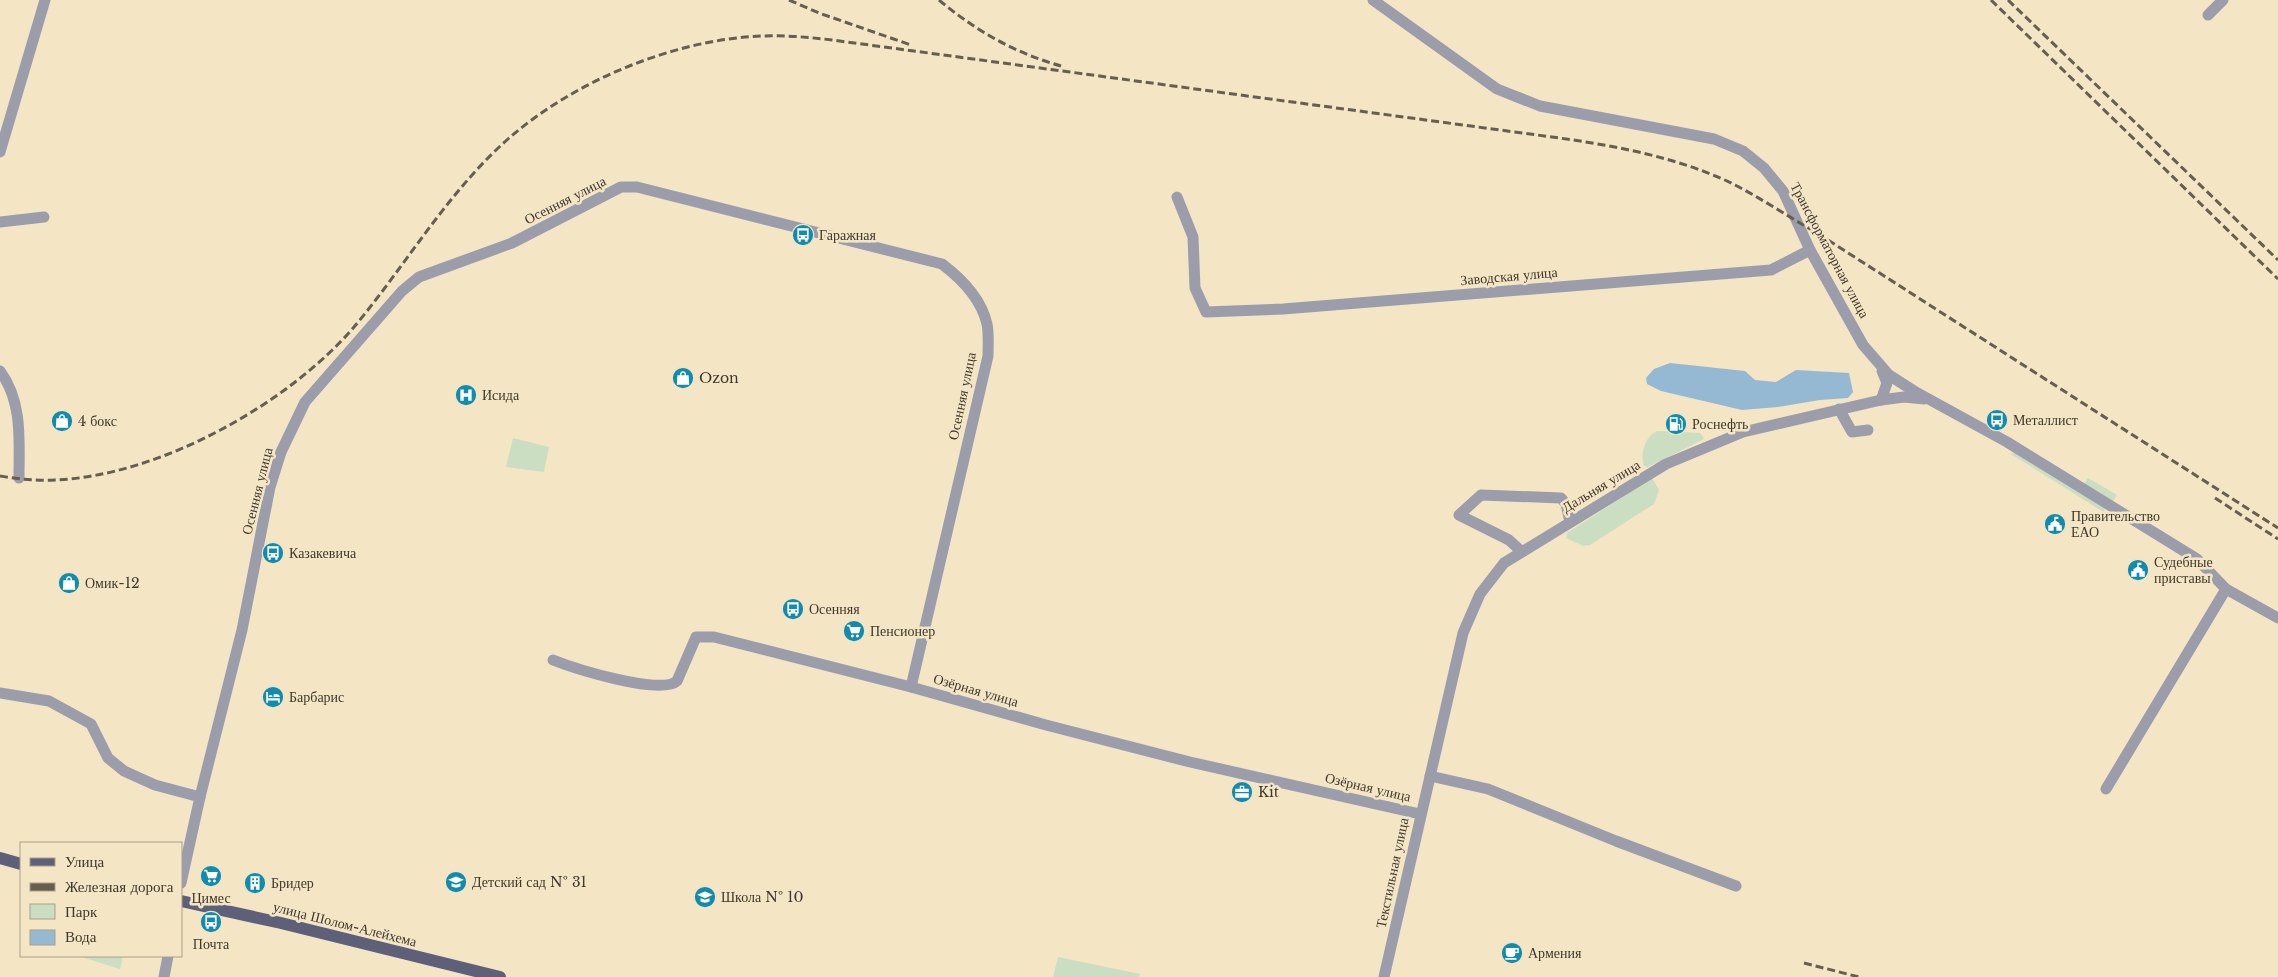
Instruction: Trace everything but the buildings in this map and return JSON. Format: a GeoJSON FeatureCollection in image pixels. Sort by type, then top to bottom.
{"type":"FeatureCollection","features":[{"type":"Feature","properties":{"kind":"main road"},"geometry":{"type":"LineString","coordinates":[[0,858],[20,864]]}},
{"type":"Feature","properties":{"kind":"main road","name":"улица Шолом-Алейхема"},"geometry":{"type":"LineString","coordinates":[[182,901],[281,923],[500,977]]}},
{"type":"Feature","properties":{"kind":"street"},"geometry":{"type":"LineString","coordinates":[[0,152],[45,0]]}},
{"type":"Feature","properties":{"kind":"street","name":"Трансформаторная улица"},"geometry":{"type":"LineString","coordinates":[[1373,0],[1497,89],[1540,106],[1714,139],[1744,151],[1764,168],[1783,191],[1810,250],[1863,345],[1880,367],[1899,382],[2007,442],[2197,559],[2226,589],[2278,618]]}},
{"type":"Feature","properties":{"kind":"street"},"geometry":{"type":"LineString","coordinates":[[2208,15],[2222,0]]}},
{"type":"Feature","properties":{"kind":"street","name":"Осенняя улица"},"geometry":{"type":"LineString","coordinates":[[182,878],[200,797],[242,630],[270,488],[281,452],[305,402],[402,291],[419,277],[512,243],[621,187],[637,186],[942,264],[959,277],[976,298],[986,324],[988,356],[911,687]]}},
{"type":"Feature","properties":{"kind":"street","name":"Заводская улица"},"geometry":{"type":"LineString","coordinates":[[1177,197],[1193,237],[1195,288],[1206,312],[1302,308],[1771,270],[1810,250]]}},
{"type":"Feature","properties":{"kind":"street"},"geometry":{"type":"LineString","coordinates":[[0,222],[44,217]]}},
{"type":"Feature","properties":{"kind":"street"},"geometry":{"type":"LineString","coordinates":[[1880,367],[1887,383],[1881,400]]}},
{"type":"Feature","properties":{"kind":"street"},"geometry":{"type":"LineString","coordinates":[[0,371],[11,387],[19,420],[19,478]]}},
{"type":"Feature","properties":{"kind":"street","name":"Дальняя улица"},"geometry":{"type":"LineString","coordinates":[[1430,776],[1462,633],[1480,594],[1504,563],[1666,464],[1734,436],[1881,400],[1916,398],[1940,406]]}},
{"type":"Feature","properties":{"kind":"street"},"geometry":{"type":"LineString","coordinates":[[1839,410],[1852,432],[1868,430]]}},
{"type":"Feature","properties":{"kind":"street"},"geometry":{"type":"LineString","coordinates":[[1522,552],[1509,540],[1459,515],[1481,495],[1561,498],[1566,504],[1570,522]]}},
{"type":"Feature","properties":{"kind":"street"},"geometry":{"type":"LineString","coordinates":[[2106,789],[2226,589]]}},
{"type":"Feature","properties":{"kind":"street","name":"Озёрная улица"},"geometry":{"type":"LineString","coordinates":[[552,660],[587,673],[646,684],[671,686],[677,682],[693,641],[696,637],[704,636],[911,687],[1046,725],[1190,762],[1420,814]]}},
{"type":"Feature","properties":{"kind":"street"},"geometry":{"type":"LineString","coordinates":[[0,693],[49,701],[91,724],[108,758],[124,771],[155,785],[200,797]]}},
{"type":"Feature","properties":{"kind":"street"},"geometry":{"type":"LineString","coordinates":[[1430,776],[1488,789],[1616,841],[1736,886]]}},
{"type":"Feature","properties":{"kind":"street","name":"Текстильная улица"},"geometry":{"type":"LineString","coordinates":[[1384,977],[1430,776]]}},
{"type":"Feature","properties":{"kind":"street"},"geometry":{"type":"LineString","coordinates":[[164,977],[168,957]]}},
{"type":"Feature","properties":{"kind":"green space"},"geometry":{"type":"Polygon","coordinates":[[[1657,431],[1700,433],[1704,438],[1648,467],[1644,466],[1643,451],[1649,437],[1657,431]]]}},
{"type":"Feature","properties":{"kind":"green space"},"geometry":{"type":"Polygon","coordinates":[[[513,438],[549,447],[544,472],[506,467],[513,438]]]}},
{"type":"Feature","properties":{"kind":"green space"},"geometry":{"type":"Polygon","coordinates":[[[2015,452],[2104,506],[2105,513],[2011,454],[2015,452]]]}},
{"type":"Feature","properties":{"kind":"green space"},"geometry":{"type":"Polygon","coordinates":[[[1652,478],[1659,490],[1654,504],[1590,545],[1583,546],[1566,538],[1567,533],[1652,478]]]}},
{"type":"Feature","properties":{"kind":"green space"},"geometry":{"type":"Polygon","coordinates":[[[2088,478],[2117,495],[2113,501],[2084,484],[2088,478]]]}},
{"type":"Feature","properties":{"kind":"green space"},"geometry":{"type":"Polygon","coordinates":[[[81,957],[123,957],[120,969],[81,957]]]}},
{"type":"Feature","properties":{"kind":"green space"},"geometry":{"type":"Polygon","coordinates":[[[1058,957],[1140,974],[1139,977],[1053,977],[1058,957]]]}},
{"type":"Feature","properties":{"kind":"water"},"geometry":{"type":"Polygon","coordinates":[[[1670,363],[1745,371],[1755,380],[1776,382],[1796,370],[1849,373],[1853,392],[1848,398],[1742,410],[1661,391],[1647,384],[1646,378],[1654,369],[1670,363]]]}},
{"type":"Feature","properties":{"kind":"railway"},"geometry":{"type":"LineString","coordinates":[[789,0],[819,13],[911,45]]}},
{"type":"Feature","properties":{"kind":"railway"},"geometry":{"type":"LineString","coordinates":[[939,0],[967,22],[997,40],[1028,55],[1061,66]]}},
{"type":"Feature","properties":{"kind":"railway"},"geometry":{"type":"LineString","coordinates":[[1991,0],[2278,279]]}},
{"type":"Feature","properties":{"kind":"railway"},"geometry":{"type":"LineString","coordinates":[[2008,0],[2278,260]]}},
{"type":"Feature","properties":{"kind":"railway"},"geometry":{"type":"LineString","coordinates":[[0,476],[28,480],[55,480],[95,475],[136,465],[178,450],[219,431],[258,408],[294,383],[326,356],[354,327],[466,182],[508,139],[534,118],[594,82],[626,67],[660,55],[728,39],[783,36],[836,41],[1574,140],[1619,148],[1685,165],[1739,187],[1817,233],[2278,528]]}},
{"type":"Feature","properties":{"kind":"railway"},"geometry":{"type":"LineString","coordinates":[[2215,498],[2278,539]]}},
{"type":"Feature","properties":{"kind":"railway"},"geometry":{"type":"LineString","coordinates":[[1804,963],[1859,977]]}},
{"type":"Feature","properties":{"kind":"place","name":"Гаражная"},"geometry":{"type":"Point","coordinates":[803,235]}},
{"type":"Feature","properties":{"kind":"place","name":"Ozon"},"geometry":{"type":"Point","coordinates":[683,378]}},
{"type":"Feature","properties":{"kind":"place","name":"Исида"},"geometry":{"type":"Point","coordinates":[466,395]}},
{"type":"Feature","properties":{"kind":"place","name":"Металлист"},"geometry":{"type":"Point","coordinates":[1997,420]}},
{"type":"Feature","properties":{"kind":"place","name":"4 бокс"},"geometry":{"type":"Point","coordinates":[62,421]}},
{"type":"Feature","properties":{"kind":"place","name":"Роснефть"},"geometry":{"type":"Point","coordinates":[1676,424]}},
{"type":"Feature","properties":{"kind":"place","name":"Правительство ЕАО"},"geometry":{"type":"Point","coordinates":[2055,524]}},
{"type":"Feature","properties":{"kind":"place","name":"Казакевича"},"geometry":{"type":"Point","coordinates":[273,553]}},
{"type":"Feature","properties":{"kind":"place","name":"Судебные приставы"},"geometry":{"type":"Point","coordinates":[2138,570]}},
{"type":"Feature","properties":{"kind":"place","name":"Омик-12"},"geometry":{"type":"Point","coordinates":[69,583]}},
{"type":"Feature","properties":{"kind":"place","name":"Осенняя"},"geometry":{"type":"Point","coordinates":[793,609]}},
{"type":"Feature","properties":{"kind":"place","name":"Пенсионер"},"geometry":{"type":"Point","coordinates":[854,631]}},
{"type":"Feature","properties":{"kind":"place","name":"Барбарис"},"geometry":{"type":"Point","coordinates":[273,697]}},
{"type":"Feature","properties":{"kind":"place","name":"Kit"},"geometry":{"type":"Point","coordinates":[1242,792]}},
{"type":"Feature","properties":{"kind":"place","name":"Цимес"},"geometry":{"type":"Point","coordinates":[211,876]}},
{"type":"Feature","properties":{"kind":"place","name":"Детский сад № 31"},"geometry":{"type":"Point","coordinates":[456,882]}},
{"type":"Feature","properties":{"kind":"place","name":"Бридер"},"geometry":{"type":"Point","coordinates":[255,883]}},
{"type":"Feature","properties":{"kind":"place","name":"Школа № 10"},"geometry":{"type":"Point","coordinates":[705,897]}},
{"type":"Feature","properties":{"kind":"place","name":"Почта"},"geometry":{"type":"Point","coordinates":[211,922]}},
{"type":"Feature","properties":{"kind":"place","name":"Армения"},"geometry":{"type":"Point","coordinates":[1512,953]}}]}
